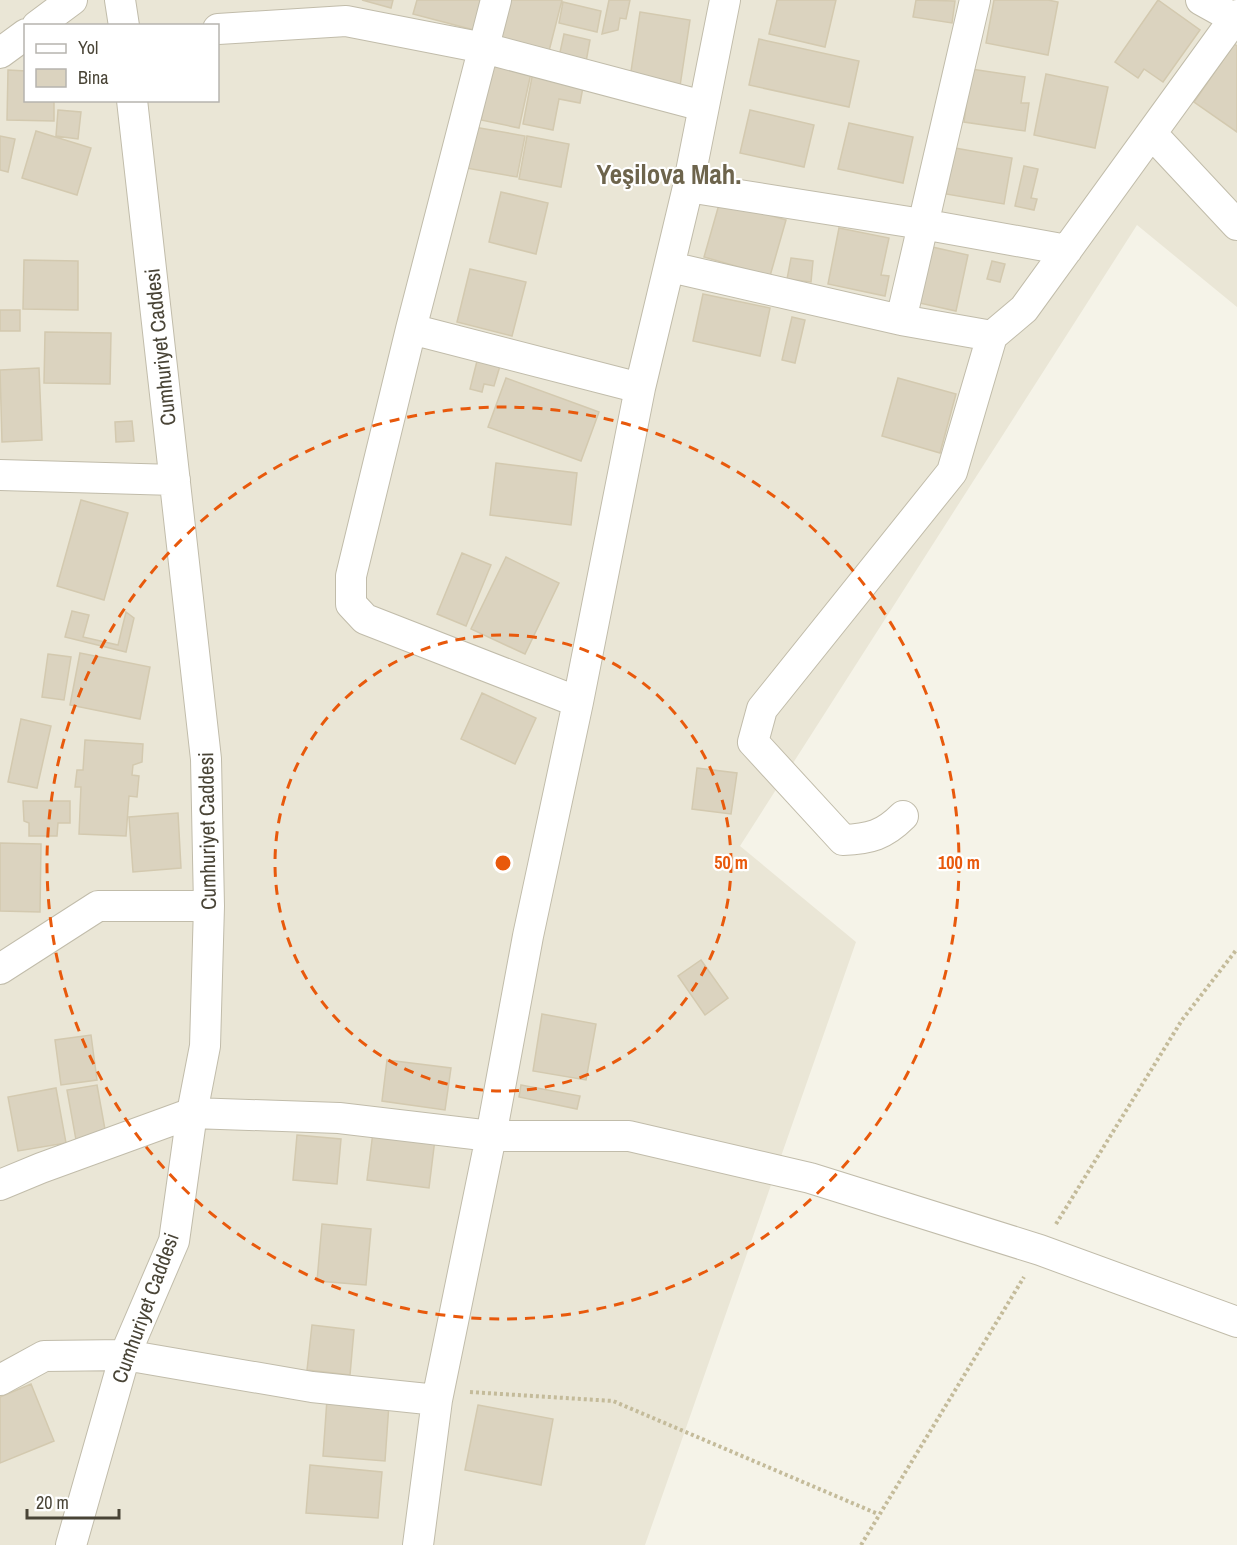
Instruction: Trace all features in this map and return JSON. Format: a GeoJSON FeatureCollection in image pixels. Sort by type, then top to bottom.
{"type":"FeatureCollection","features":[{"type":"Feature","properties":{"kind":"street"},"geometry":{"type":"LineString","coordinates":[[41,24],[72,0]]}},
{"type":"Feature","properties":{"kind":"street"},"geometry":{"type":"LineString","coordinates":[[120,0],[124,24]]}},
{"type":"Feature","properties":{"kind":"street"},"geometry":{"type":"LineString","coordinates":[[496,0],[411,329],[351,576],[351,604],[365,619],[578,702]]}},
{"type":"Feature","properties":{"kind":"street"},"geometry":{"type":"LineString","coordinates":[[418,1545],[437,1400],[491,1136],[528,936],[578,702],[640,388],[688,187],[725,0]]}},
{"type":"Feature","properties":{"kind":"street"},"geometry":{"type":"LineString","coordinates":[[900,320],[975,0]]}},
{"type":"Feature","properties":{"kind":"street"},"geometry":{"type":"LineString","coordinates":[[903,816],[889,830],[862,840],[843,840],[753,742],[762,709],[952,472],[992,336],[1024,309],[1236,17],[1201,0]]}},
{"type":"Feature","properties":{"kind":"street"},"geometry":{"type":"LineString","coordinates":[[219,29],[346,21],[484,48],[703,106]]}},
{"type":"Feature","properties":{"kind":"street"},"geometry":{"type":"LineString","coordinates":[[0,53],[24,35]]}},
{"type":"Feature","properties":{"kind":"street","name":"Cumhuriyet Caddesi"},"geometry":{"type":"LineString","coordinates":[[71,1545],[125,1355],[174,1241],[192,1113],[205,1046],[209,906],[206,759],[132,102]]}},
{"type":"Feature","properties":{"kind":"street"},"geometry":{"type":"LineString","coordinates":[[1152,134],[1237,225]]}},
{"type":"Feature","properties":{"kind":"street"},"geometry":{"type":"LineString","coordinates":[[688,187],[922,224],[1067,250]]}},
{"type":"Feature","properties":{"kind":"street"},"geometry":{"type":"LineString","coordinates":[[670,267],[900,320],[992,336]]}},
{"type":"Feature","properties":{"kind":"street"},"geometry":{"type":"LineString","coordinates":[[411,329],[640,388]]}},
{"type":"Feature","properties":{"kind":"street"},"geometry":{"type":"LineString","coordinates":[[0,475],[175,480]]}},
{"type":"Feature","properties":{"kind":"street"},"geometry":{"type":"LineString","coordinates":[[0,969],[98,906],[209,906]]}},
{"type":"Feature","properties":{"kind":"street"},"geometry":{"type":"LineString","coordinates":[[0,1185],[192,1113],[339,1119],[491,1136],[629,1136],[810,1178],[1040,1250],[1237,1322]]}},
{"type":"Feature","properties":{"kind":"street"},"geometry":{"type":"LineString","coordinates":[[0,1380],[44,1356],[125,1355],[312,1387],[437,1400]]}},
{"type":"Feature","properties":{"kind":"path"},"geometry":{"type":"LineString","coordinates":[[437,1400],[460,1391],[613,1401],[878,1514]]}},
{"type":"Feature","properties":{"kind":"shaded area"},"geometry":{"type":"Polygon","coordinates":[[[0,0],[1237,0],[1237,307],[1137,225],[740,846],[856,942],[645,1545],[0,1545],[0,0]]]}},
{"type":"Feature","properties":{"kind":"building"},"geometry":{"type":"Polygon","coordinates":[[[362,0],[393,0],[391,8],[362,0]]]}},
{"type":"Feature","properties":{"kind":"building"},"geometry":{"type":"Polygon","coordinates":[[[417,0],[482,0],[474,30],[413,14],[417,0]]]}},
{"type":"Feature","properties":{"kind":"building"},"geometry":{"type":"Polygon","coordinates":[[[509,0],[562,0],[549,51],[499,38],[509,0]]]}},
{"type":"Feature","properties":{"kind":"building"},"geometry":{"type":"Polygon","coordinates":[[[609,0],[630,0],[626,19],[620,18],[618,30],[602,34],[609,0]]]}},
{"type":"Feature","properties":{"kind":"building"},"geometry":{"type":"Polygon","coordinates":[[[777,0],[836,0],[825,47],[769,34],[777,0]]]}},
{"type":"Feature","properties":{"kind":"building"},"geometry":{"type":"Polygon","coordinates":[[[916,0],[955,1],[952,23],[913,17],[916,0]]]}},
{"type":"Feature","properties":{"kind":"building"},"geometry":{"type":"Polygon","coordinates":[[[994,0],[1058,2],[1048,55],[986,43],[994,0]]]}},
{"type":"Feature","properties":{"kind":"building"},"geometry":{"type":"Polygon","coordinates":[[[1158,0],[1200,30],[1163,82],[1144,69],[1138,78],[1115,62],[1158,0]]]}},
{"type":"Feature","properties":{"kind":"building"},"geometry":{"type":"Polygon","coordinates":[[[563,2],[601,11],[597,32],[559,23],[563,2]]]}},
{"type":"Feature","properties":{"kind":"building"},"geometry":{"type":"Polygon","coordinates":[[[640,12],[690,20],[680,86],[630,78],[640,12]]]}},
{"type":"Feature","properties":{"kind":"building"},"geometry":{"type":"Polygon","coordinates":[[[564,34],[590,40],[586,62],[559,57],[564,34]]]}},
{"type":"Feature","properties":{"kind":"building"},"geometry":{"type":"Polygon","coordinates":[[[759,39],[859,61],[849,107],[749,85],[759,39]]]}},
{"type":"Feature","properties":{"kind":"building"},"geometry":{"type":"Polygon","coordinates":[[[1234,44],[1237,46],[1237,132],[1194,102],[1234,44]]]}},
{"type":"Feature","properties":{"kind":"building"},"geometry":{"type":"Polygon","coordinates":[[[492,65],[531,73],[519,128],[481,120],[492,65]]]}},
{"type":"Feature","properties":{"kind":"building"},"geometry":{"type":"Polygon","coordinates":[[[971,69],[1025,77],[1021,103],[1029,103],[1025,131],[964,122],[971,69]]]}},
{"type":"Feature","properties":{"kind":"building"},"geometry":{"type":"Polygon","coordinates":[[[8,70],[24,71],[24,102],[54,102],[54,121],[7,120],[8,70]]]}},
{"type":"Feature","properties":{"kind":"building"},"geometry":{"type":"Polygon","coordinates":[[[533,72],[584,82],[580,103],[559,99],[553,130],[523,124],[533,72]]]}},
{"type":"Feature","properties":{"kind":"building"},"geometry":{"type":"Polygon","coordinates":[[[1046,74],[1108,87],[1095,148],[1034,135],[1046,74]]]}},
{"type":"Feature","properties":{"kind":"building"},"geometry":{"type":"Polygon","coordinates":[[[58,110],[81,112],[78,139],[56,136],[58,110]]]}},
{"type":"Feature","properties":{"kind":"building"},"geometry":{"type":"Polygon","coordinates":[[[750,110],[814,125],[804,167],[740,153],[750,110]]]}},
{"type":"Feature","properties":{"kind":"building"},"geometry":{"type":"Polygon","coordinates":[[[849,123],[913,137],[903,183],[838,169],[849,123]]]}},
{"type":"Feature","properties":{"kind":"building"},"geometry":{"type":"Polygon","coordinates":[[[474,127],[525,136],[517,177],[466,168],[474,127]]]}},
{"type":"Feature","properties":{"kind":"building"},"geometry":{"type":"Polygon","coordinates":[[[36,131],[91,148],[77,195],[22,178],[36,131]]]}},
{"type":"Feature","properties":{"kind":"building"},"geometry":{"type":"Polygon","coordinates":[[[0,136],[15,139],[8,172],[0,170],[0,136]]]}},
{"type":"Feature","properties":{"kind":"building"},"geometry":{"type":"Polygon","coordinates":[[[527,136],[569,144],[561,187],[519,179],[527,136]]]}},
{"type":"Feature","properties":{"kind":"building"},"geometry":{"type":"Polygon","coordinates":[[[955,148],[1012,158],[1004,204],[946,194],[955,148]]]}},
{"type":"Feature","properties":{"kind":"building"},"geometry":{"type":"Polygon","coordinates":[[[1024,166],[1038,169],[1031,198],[1037,199],[1034,210],[1015,206],[1024,166]]]}},
{"type":"Feature","properties":{"kind":"building"},"geometry":{"type":"Polygon","coordinates":[[[501,192],[548,203],[536,254],[489,242],[501,192]]]}},
{"type":"Feature","properties":{"kind":"building"},"geometry":{"type":"Polygon","coordinates":[[[720,201],[786,220],[770,276],[704,257],[720,201]]]}},
{"type":"Feature","properties":{"kind":"building"},"geometry":{"type":"Polygon","coordinates":[[[839,228],[889,238],[881,275],[889,276],[885,296],[828,284],[839,228]]]}},
{"type":"Feature","properties":{"kind":"building"},"geometry":{"type":"Polygon","coordinates":[[[928,246],[968,255],[956,311],[915,302],[928,246]]]}},
{"type":"Feature","properties":{"kind":"building"},"geometry":{"type":"Polygon","coordinates":[[[791,258],[813,261],[811,282],[787,279],[791,258]]]}},
{"type":"Feature","properties":{"kind":"building"},"geometry":{"type":"Polygon","coordinates":[[[24,260],[78,261],[78,310],[23,309],[24,260]]]}},
{"type":"Feature","properties":{"kind":"building"},"geometry":{"type":"Polygon","coordinates":[[[992,261],[1005,264],[1000,282],[987,279],[992,261]]]}},
{"type":"Feature","properties":{"kind":"building"},"geometry":{"type":"Polygon","coordinates":[[[470,269],[526,282],[512,336],[457,322],[470,269]]]}},
{"type":"Feature","properties":{"kind":"building"},"geometry":{"type":"Polygon","coordinates":[[[703,294],[770,308],[760,356],[693,341],[703,294]]]}},
{"type":"Feature","properties":{"kind":"building"},"geometry":{"type":"Polygon","coordinates":[[[0,310],[20,310],[20,331],[0,331],[0,310]]]}},
{"type":"Feature","properties":{"kind":"building"},"geometry":{"type":"Polygon","coordinates":[[[792,317],[805,320],[795,363],[782,360],[792,317]]]}},
{"type":"Feature","properties":{"kind":"building"},"geometry":{"type":"Polygon","coordinates":[[[45,332],[111,333],[110,384],[44,383],[45,332]]]}},
{"type":"Feature","properties":{"kind":"building"},"geometry":{"type":"Polygon","coordinates":[[[477,361],[500,366],[494,386],[484,384],[482,392],[470,389],[477,361]]]}},
{"type":"Feature","properties":{"kind":"building"},"geometry":{"type":"Polygon","coordinates":[[[39,368],[42,440],[2,442],[0,370],[39,368]]]}},
{"type":"Feature","properties":{"kind":"building"},"geometry":{"type":"Polygon","coordinates":[[[506,378],[599,412],[581,461],[488,427],[506,378]]]}},
{"type":"Feature","properties":{"kind":"building"},"geometry":{"type":"Polygon","coordinates":[[[898,378],[956,394],[940,453],[882,436],[898,378]]]}},
{"type":"Feature","properties":{"kind":"building"},"geometry":{"type":"Polygon","coordinates":[[[132,421],[134,441],[116,442],[115,422],[132,421]]]}},
{"type":"Feature","properties":{"kind":"building"},"geometry":{"type":"Polygon","coordinates":[[[496,463],[577,473],[571,525],[490,515],[496,463]]]}},
{"type":"Feature","properties":{"kind":"building"},"geometry":{"type":"Polygon","coordinates":[[[81,500],[128,513],[104,600],[57,586],[81,500]]]}},
{"type":"Feature","properties":{"kind":"building"},"geometry":{"type":"Polygon","coordinates":[[[462,553],[491,565],[466,626],[437,614],[462,553]]]}},
{"type":"Feature","properties":{"kind":"building"},"geometry":{"type":"Polygon","coordinates":[[[506,557],[559,583],[525,654],[471,629],[506,557]]]}},
{"type":"Feature","properties":{"kind":"building"},"geometry":{"type":"Polygon","coordinates":[[[72,611],[89,615],[83,637],[118,645],[126,612],[134,618],[126,652],[65,637],[72,611]]]}},
{"type":"Feature","properties":{"kind":"building"},"geometry":{"type":"Polygon","coordinates":[[[80,653],[150,667],[140,719],[70,705],[80,653]]]}},
{"type":"Feature","properties":{"kind":"building"},"geometry":{"type":"Polygon","coordinates":[[[48,654],[71,657],[64,700],[42,697],[48,654]]]}},
{"type":"Feature","properties":{"kind":"building"},"geometry":{"type":"Polygon","coordinates":[[[482,693],[536,718],[515,764],[461,739],[482,693]]]}},
{"type":"Feature","properties":{"kind":"building"},"geometry":{"type":"Polygon","coordinates":[[[21,719],[51,726],[37,788],[8,782],[21,719]]]}},
{"type":"Feature","properties":{"kind":"building"},"geometry":{"type":"Polygon","coordinates":[[[85,740],[143,744],[142,762],[133,765],[132,775],[139,776],[137,797],[129,796],[126,836],[79,834],[81,787],[75,787],[77,770],[83,770],[85,740]]]}},
{"type":"Feature","properties":{"kind":"building"},"geometry":{"type":"Polygon","coordinates":[[[697,768],[737,773],[731,814],[692,809],[697,768]]]}},
{"type":"Feature","properties":{"kind":"building"},"geometry":{"type":"Polygon","coordinates":[[[23,801],[70,801],[70,823],[58,823],[57,836],[29,836],[29,823],[24,821],[23,801]]]}},
{"type":"Feature","properties":{"kind":"building"},"geometry":{"type":"Polygon","coordinates":[[[178,813],[181,868],[133,872],[129,817],[178,813]]]}},
{"type":"Feature","properties":{"kind":"building"},"geometry":{"type":"Polygon","coordinates":[[[0,843],[41,844],[40,912],[0,911],[0,843]]]}},
{"type":"Feature","properties":{"kind":"building"},"geometry":{"type":"Polygon","coordinates":[[[701,960],[728,998],[705,1015],[678,976],[701,960]]]}},
{"type":"Feature","properties":{"kind":"building"},"geometry":{"type":"Polygon","coordinates":[[[542,1014],[596,1024],[586,1080],[533,1071],[542,1014]]]}},
{"type":"Feature","properties":{"kind":"building"},"geometry":{"type":"Polygon","coordinates":[[[91,1035],[97,1080],[61,1085],[55,1040],[91,1035]]]}},
{"type":"Feature","properties":{"kind":"building"},"geometry":{"type":"Polygon","coordinates":[[[387,1060],[451,1068],[445,1110],[382,1101],[387,1060]]]}},
{"type":"Feature","properties":{"kind":"building"},"geometry":{"type":"Polygon","coordinates":[[[97,1085],[106,1135],[76,1140],[67,1090],[97,1085]]]}},
{"type":"Feature","properties":{"kind":"building"},"geometry":{"type":"Polygon","coordinates":[[[521,1085],[580,1096],[577,1109],[519,1097],[521,1085]]]}},
{"type":"Feature","properties":{"kind":"building"},"geometry":{"type":"Polygon","coordinates":[[[56,1088],[66,1143],[18,1151],[8,1097],[56,1088]]]}},
{"type":"Feature","properties":{"kind":"building"},"geometry":{"type":"Polygon","coordinates":[[[373,1132],[435,1139],[429,1188],[367,1180],[373,1132]]]}},
{"type":"Feature","properties":{"kind":"building"},"geometry":{"type":"Polygon","coordinates":[[[297,1135],[341,1139],[337,1184],[293,1180],[297,1135]]]}},
{"type":"Feature","properties":{"kind":"building"},"geometry":{"type":"Polygon","coordinates":[[[322,1224],[371,1229],[366,1285],[317,1281],[322,1224]]]}},
{"type":"Feature","properties":{"kind":"building"},"geometry":{"type":"Polygon","coordinates":[[[312,1325],[354,1330],[350,1375],[307,1370],[312,1325]]]}},
{"type":"Feature","properties":{"kind":"building"},"geometry":{"type":"Polygon","coordinates":[[[31,1384],[54,1441],[0,1463],[0,1397],[31,1384]]]}},
{"type":"Feature","properties":{"kind":"building"},"geometry":{"type":"Polygon","coordinates":[[[327,1399],[389,1404],[385,1461],[323,1456],[327,1399]]]}},
{"type":"Feature","properties":{"kind":"building"},"geometry":{"type":"Polygon","coordinates":[[[478,1405],[553,1419],[541,1485],[465,1470],[478,1405]]]}},
{"type":"Feature","properties":{"kind":"building"},"geometry":{"type":"Polygon","coordinates":[[[310,1465],[382,1472],[378,1518],[306,1513],[310,1465]]]}},
{"type":"Feature","properties":{"kind":"district","name":"Yeşilova Mah."},"geometry":{"type":"Point","coordinates":[669,174]}}]}
